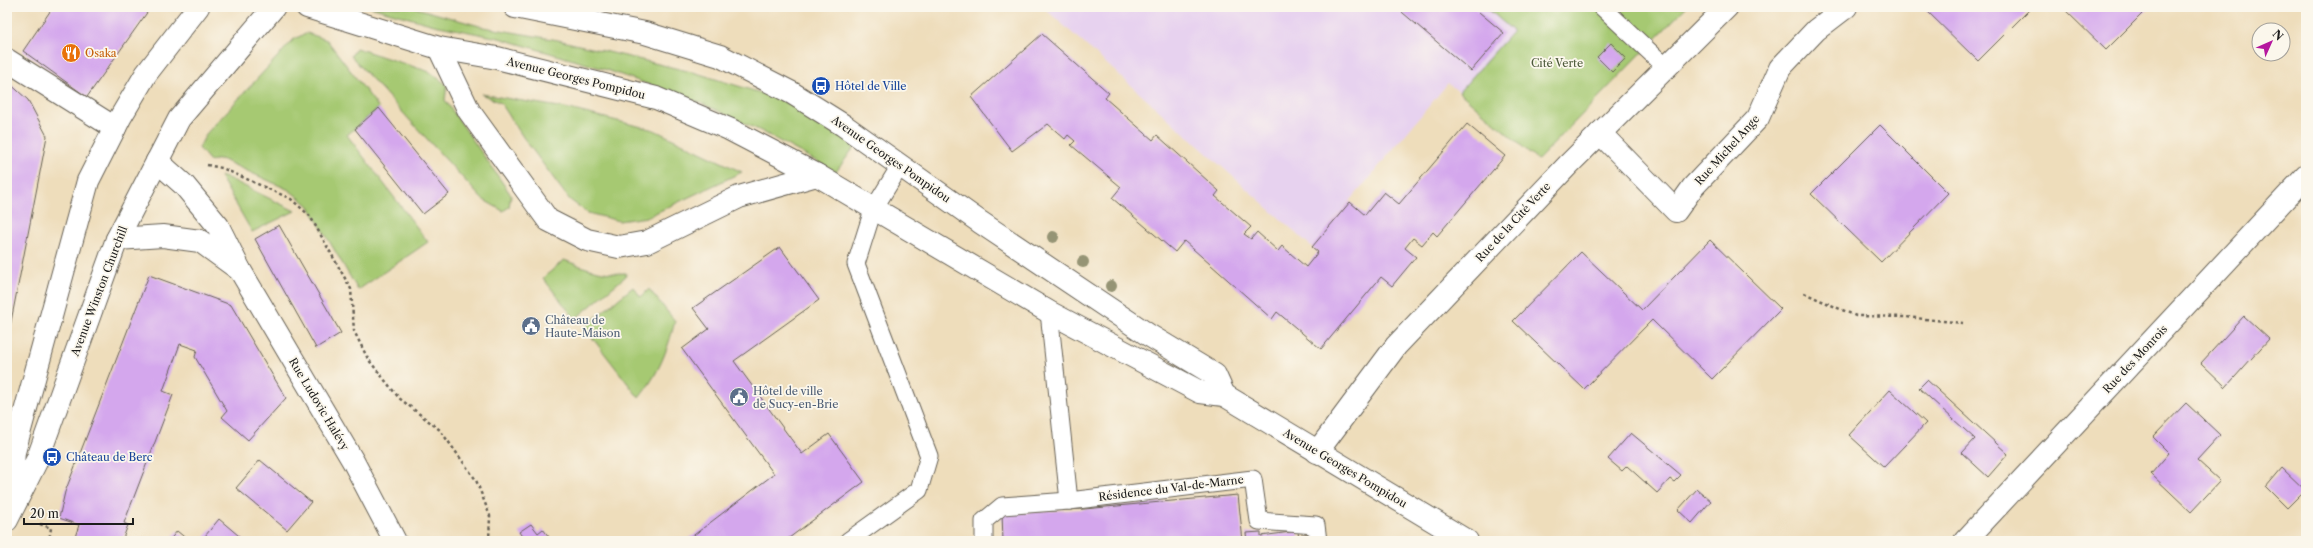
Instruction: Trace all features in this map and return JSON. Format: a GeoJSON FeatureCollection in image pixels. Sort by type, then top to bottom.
{"type":"FeatureCollection","features":[{"type":"Feature","properties":{"kind":"street","name":"Avenue Winston Churchill"},"geometry":{"type":"LineString","coordinates":[[8,517],[14,452],[88,181],[115,128],[146,74],[198,7]]}},
{"type":"Feature","properties":{"kind":"street","name":"Avenue Winston Churchill"},"geometry":{"type":"LineString","coordinates":[[8,517],[38,458],[117,239],[157,161],[179,119],[274,7]]}},
{"type":"Feature","properties":{"kind":"street","name":"Avenue Georges Pompidou"},"geometry":{"type":"LineString","coordinates":[[307,7],[438,48],[497,58],[656,98],[757,142],[817,175],[873,210],[1049,312],[1200,392],[1224,395],[1467,541]]}},
{"type":"Feature","properties":{"kind":"street","name":"Avenue Georges Pompidou"},"geometry":{"type":"LineString","coordinates":[[515,7],[645,33],[720,56],[820,110],[1147,334],[1215,375],[1224,395]]}},
{"type":"Feature","properties":{"kind":"street","name":"Rue de la Cité Verte"},"geometry":{"type":"LineString","coordinates":[[1317,452],[1396,346],[1564,169],[1667,68],[1726,7]]}},
{"type":"Feature","properties":{"kind":"street","name":"Rue Michel Ange"},"geometry":{"type":"LineString","coordinates":[[1600,133],[1676,211],[1693,187],[1758,118],[1780,68],[1816,30],[1846,7]]}},
{"type":"Feature","properties":{"kind":"street"},"geometry":{"type":"LineString","coordinates":[[438,48],[469,111],[548,220],[587,240],[619,247],[647,242],[739,197],[817,175]]}},
{"type":"Feature","properties":{"kind":"street"},"geometry":{"type":"LineString","coordinates":[[7,60],[115,128]]}},
{"type":"Feature","properties":{"kind":"street","name":"Rue Ludovic Halévy"},"geometry":{"type":"LineString","coordinates":[[157,161],[184,185],[218,226],[240,270],[353,461],[395,541]]}},
{"type":"Feature","properties":{"kind":"street","name":"Rue des Monrois"},"geometry":{"type":"LineString","coordinates":[[1964,541],[2306,176]]}},
{"type":"Feature","properties":{"kind":"street","name":"Rue Ludovic Halévy"},"geometry":{"type":"LineString","coordinates":[[117,239],[163,236],[200,241],[240,270]]}},
{"type":"Feature","properties":{"kind":"lane"},"geometry":{"type":"LineString","coordinates":[[1602,7],[1667,68]]}},
{"type":"Feature","properties":{"kind":"lane"},"geometry":{"type":"LineString","coordinates":[[848,541],[919,490],[929,456],[856,264],[873,210],[900,166]]}},
{"type":"Feature","properties":{"kind":"lane"},"geometry":{"type":"LineString","coordinates":[[1049,312],[1069,501]]}},
{"type":"Feature","properties":{"kind":"lane","name":"Résidence du Val-de-Marne"},"geometry":{"type":"LineString","coordinates":[[984,541],[984,521],[1002,506],[1069,501],[1253,479],[1259,521],[1316,525],[1318,541]]}},
{"type":"Feature","properties":{"kind":"path"},"geometry":{"type":"LineString","coordinates":[[207,164],[222,168],[291,200],[310,216],[351,289],[354,331],[368,359],[399,398],[440,430],[476,480],[490,516],[489,541]]}},
{"type":"Feature","properties":{"kind":"path"},"geometry":{"type":"LineString","coordinates":[[1804,293],[1856,316],[1906,317],[1963,323]]}},
{"type":"Feature","properties":{"kind":"shaded area"},"geometry":{"type":"Polygon","coordinates":[[[1043,7],[1485,7],[1513,31],[1459,92],[1448,83],[1312,247],[1043,7]]]}},
{"type":"Feature","properties":{"kind":"green space"},"geometry":{"type":"Polygon","coordinates":[[[370,7],[413,7],[483,27],[558,40],[696,73],[774,97],[810,113],[855,146],[836,172],[761,131],[701,103],[607,70],[499,38],[434,25],[370,7]]]}},
{"type":"Feature","properties":{"kind":"green space","name":"Cité Verte"},"geometry":{"type":"Polygon","coordinates":[[[1486,7],[1686,7],[1538,160],[1459,92],[1513,31],[1486,7]]]}},
{"type":"Feature","properties":{"kind":"green space"},"geometry":{"type":"Polygon","coordinates":[[[307,33],[327,40],[379,108],[347,135],[428,242],[358,290],[308,205],[289,190],[221,159],[210,161],[199,148],[206,134],[294,39],[307,33]]]}},
{"type":"Feature","properties":{"kind":"green space"},"geometry":{"type":"Polygon","coordinates":[[[356,48],[430,72],[447,85],[445,100],[511,195],[509,207],[503,211],[482,199],[351,56],[356,48]]]}},
{"type":"Feature","properties":{"kind":"green space"},"geometry":{"type":"Polygon","coordinates":[[[481,94],[565,108],[654,130],[742,172],[647,217],[619,221],[588,213],[570,200],[523,137],[501,103],[481,94]]]}},
{"type":"Feature","properties":{"kind":"green space"},"geometry":{"type":"Polygon","coordinates":[[[220,176],[230,179],[295,211],[252,232],[220,176]]]}},
{"type":"Feature","properties":{"kind":"green space"},"geometry":{"type":"Polygon","coordinates":[[[564,260],[602,272],[626,273],[626,276],[575,319],[543,278],[564,260]]]}},
{"type":"Feature","properties":{"kind":"green space"},"geometry":{"type":"Polygon","coordinates":[[[633,287],[641,297],[649,289],[675,321],[662,362],[652,380],[639,398],[584,327],[633,287]]]}},
{"type":"Feature","properties":{"kind":"building"},"geometry":{"type":"Polygon","coordinates":[[[53,7],[151,7],[87,97],[23,51],[53,7]]]}},
{"type":"Feature","properties":{"kind":"building"},"geometry":{"type":"Polygon","coordinates":[[[1396,7],[1473,7],[1504,33],[1471,71],[1396,7]]]}},
{"type":"Feature","properties":{"kind":"building"},"geometry":{"type":"Polygon","coordinates":[[[1923,7],[2032,7],[1978,61],[1923,7]]]}},
{"type":"Feature","properties":{"kind":"building"},"geometry":{"type":"Polygon","coordinates":[[[2062,7],[2149,7],[2106,50],[2062,7]]]}},
{"type":"Feature","properties":{"kind":"building"},"geometry":{"type":"Polygon","coordinates":[[[1042,34],[1109,93],[1105,98],[1153,140],[1157,135],[1219,191],[1215,196],[1251,227],[1244,234],[1251,239],[1257,232],[1278,251],[1282,246],[1306,267],[1318,252],[1312,247],[1350,202],[1365,215],[1384,192],[1399,204],[1467,124],[1505,156],[1437,236],[1433,232],[1422,245],[1413,238],[1405,248],[1416,257],[1392,286],[1381,277],[1321,349],[1277,312],[1272,319],[1184,241],[1175,252],[1112,198],[1121,187],[1071,145],[1075,141],[1068,135],[1065,139],[1048,124],[1012,151],[971,97],[1042,34]]]}},
{"type":"Feature","properties":{"kind":"building"},"geometry":{"type":"Polygon","coordinates":[[[1611,43],[1626,58],[1612,72],[1597,57],[1611,43]]]}},
{"type":"Feature","properties":{"kind":"building"},"geometry":{"type":"Polygon","coordinates":[[[7,81],[28,100],[47,136],[8,337],[7,81]]]}},
{"type":"Feature","properties":{"kind":"building"},"geometry":{"type":"Polygon","coordinates":[[[379,108],[449,194],[423,214],[355,129],[379,108]]]}},
{"type":"Feature","properties":{"kind":"building"},"geometry":{"type":"Polygon","coordinates":[[[1880,125],[1948,193],[1881,262],[1811,194],[1880,125]]]}},
{"type":"Feature","properties":{"kind":"building"},"geometry":{"type":"Polygon","coordinates":[[[279,225],[341,333],[316,348],[255,239],[279,225]]]}},
{"type":"Feature","properties":{"kind":"building"},"geometry":{"type":"Polygon","coordinates":[[[1710,240],[1781,309],[1712,379],[1652,320],[1584,389],[1513,321],[1581,252],[1642,310],[1710,240]]]}},
{"type":"Feature","properties":{"kind":"building","name":"Hôtel de ville de Sucy-en-Brie"},"geometry":{"type":"Polygon","coordinates":[[[780,247],[819,300],[734,361],[802,454],[829,434],[864,482],[785,541],[686,541],[774,474],[682,349],[709,329],[693,308],[780,247]]]}},
{"type":"Feature","properties":{"kind":"building"},"geometry":{"type":"Polygon","coordinates":[[[149,275],[231,305],[286,398],[248,440],[222,417],[227,411],[195,357],[197,350],[180,344],[163,391],[173,395],[124,523],[128,525],[122,541],[76,541],[74,540],[79,525],[59,518],[65,492],[149,275]]]}},
{"type":"Feature","properties":{"kind":"building"},"geometry":{"type":"Polygon","coordinates":[[[2244,316],[2269,339],[2226,387],[2201,363],[2244,316]]]}},
{"type":"Feature","properties":{"kind":"building"},"geometry":{"type":"Polygon","coordinates":[[[1927,380],[2008,454],[1988,477],[1962,453],[1975,439],[1919,388],[1927,380]]]}},
{"type":"Feature","properties":{"kind":"building"},"geometry":{"type":"Polygon","coordinates":[[[1890,390],[1926,423],[1884,467],[1849,435],[1890,390]]]}},
{"type":"Feature","properties":{"kind":"building"},"geometry":{"type":"Polygon","coordinates":[[[2186,403],[2220,435],[2197,460],[2220,481],[2191,512],[2151,474],[2169,453],[2153,437],[2186,403]]]}},
{"type":"Feature","properties":{"kind":"building"},"geometry":{"type":"Polygon","coordinates":[[[1631,433],[1681,475],[1674,482],[1670,479],[1657,493],[1627,466],[1622,471],[1608,459],[1631,433]]]}},
{"type":"Feature","properties":{"kind":"building"},"geometry":{"type":"Polygon","coordinates":[[[260,460],[311,502],[287,530],[236,488],[260,460]]]}},
{"type":"Feature","properties":{"kind":"building"},"geometry":{"type":"Polygon","coordinates":[[[2282,468],[2305,490],[2287,508],[2266,487],[2282,468]]]}},
{"type":"Feature","properties":{"kind":"building"},"geometry":{"type":"Polygon","coordinates":[[[1697,489],[1711,501],[1692,523],[1678,510],[1697,489]]]}},
{"type":"Feature","properties":{"kind":"building"},"geometry":{"type":"Polygon","coordinates":[[[1238,495],[1243,541],[1003,541],[1002,514],[1084,509],[1238,495]]]}},
{"type":"Feature","properties":{"kind":"building"},"geometry":{"type":"Polygon","coordinates":[[[219,519],[245,541],[201,541],[219,519]]]}},
{"type":"Feature","properties":{"kind":"building"},"geometry":{"type":"Polygon","coordinates":[[[531,524],[538,533],[543,529],[552,541],[525,541],[519,532],[531,524]]]}},
{"type":"Feature","properties":{"kind":"building"},"geometry":{"type":"Polygon","coordinates":[[[177,531],[189,541],[169,541],[177,531]]]}},
{"type":"Feature","properties":{"kind":"building"},"geometry":{"type":"Polygon","coordinates":[[[1298,531],[1299,541],[1247,541],[1246,533],[1261,532],[1261,536],[1298,531]]]}},
{"type":"Feature","properties":{"kind":"place","name":"Osaka"},"geometry":{"type":"Point","coordinates":[71,53]}},
{"type":"Feature","properties":{"kind":"place","name":"Hôtel de Ville"},"geometry":{"type":"Point","coordinates":[821,86]}},
{"type":"Feature","properties":{"kind":"place","name":"Château de Haute-Maison"},"geometry":{"type":"Point","coordinates":[531,326]}},
{"type":"Feature","properties":{"kind":"place","name":"Hôtel de ville de Sucy-en-Brie"},"geometry":{"type":"Point","coordinates":[739,397]}},
{"type":"Feature","properties":{"kind":"place","name":"Château de Berc"},"geometry":{"type":"Point","coordinates":[52,457]}}]}
